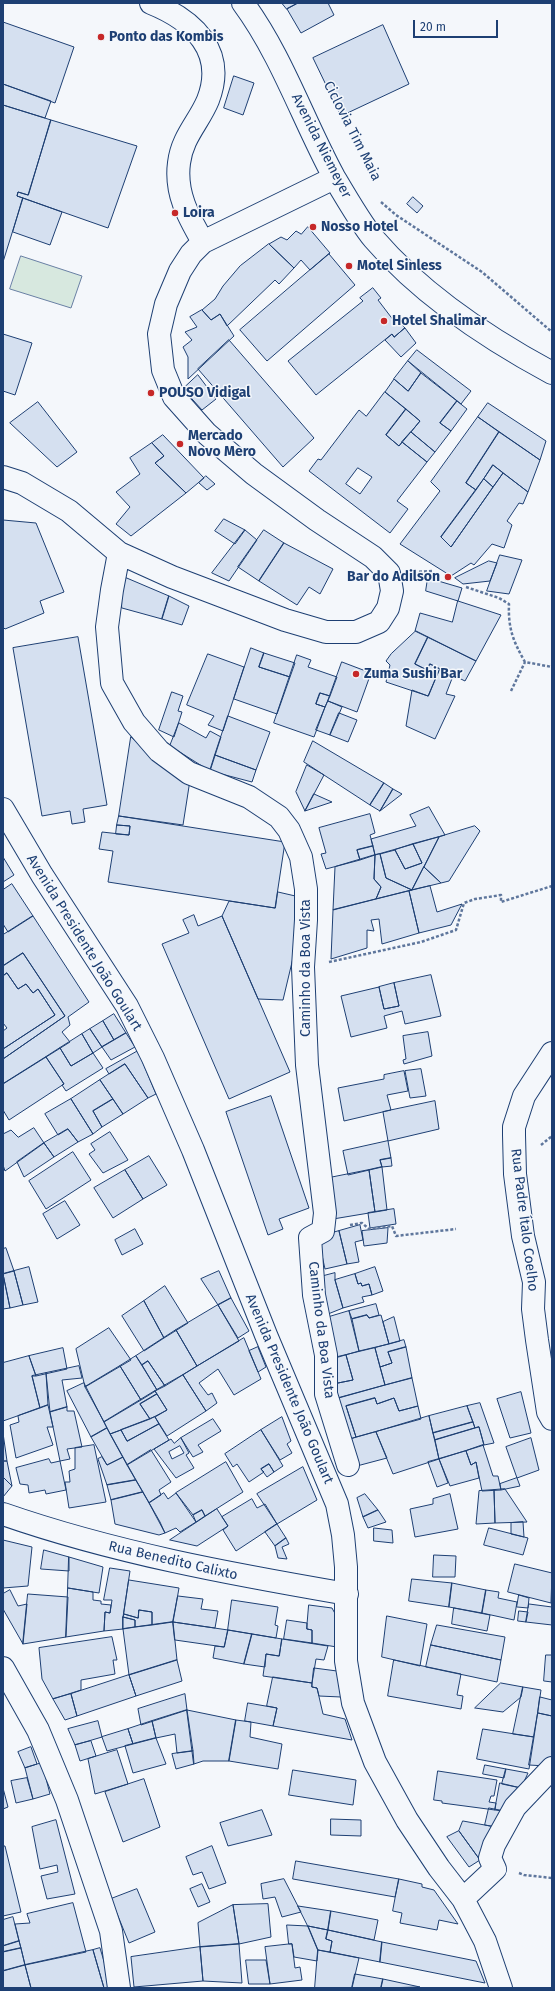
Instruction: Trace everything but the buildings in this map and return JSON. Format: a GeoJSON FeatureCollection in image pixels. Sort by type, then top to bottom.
{"type":"FeatureCollection","features":[{"type":"Feature","properties":{"kind":"street"},"geometry":{"type":"LineString","coordinates":[[151,3],[172,12],[198,33],[210,52],[215,74],[208,100],[187,135],[179,162],[179,188],[185,210],[203,242]]}},
{"type":"Feature","properties":{"kind":"street","name":"Avenida Niemeyer"},"geometry":{"type":"LineString","coordinates":[[243,3],[253,17],[287,79],[334,178],[373,238],[419,284],[462,318],[522,357],[552,373]]}},
{"type":"Feature","properties":{"kind":"street"},"geometry":{"type":"LineString","coordinates":[[3,477],[22,484],[69,511],[119,552],[172,577],[285,620],[326,632],[356,632],[379,622],[388,608],[392,591],[389,573],[373,557],[317,520],[254,474],[207,434],[174,397],[163,370],[159,334],[166,304],[180,271],[191,254],[203,242],[334,178]]}},
{"type":"Feature","properties":{"kind":"street","name":"Caminho da Boa Vista"},"geometry":{"type":"LineString","coordinates":[[119,552],[107,627],[112,683],[134,722],[159,751],[189,773],[249,797],[278,817],[289,830],[301,857],[306,890],[303,967],[307,1065],[322,1178],[325,1213],[323,1231],[310,1238],[314,1296],[326,1355],[326,1394],[348,1465]]}},
{"type":"Feature","properties":{"kind":"street","name":"Avenida Presidente João Goulart"},"geometry":{"type":"LineString","coordinates":[[3,809],[42,875],[127,1006],[153,1058],[193,1150],[266,1335],[336,1504],[343,1535],[347,1594],[346,1661],[353,1703],[375,1762],[411,1826],[439,1868],[463,1899],[485,1941],[501,1988]]}},
{"type":"Feature","properties":{"kind":"street","name":"Rua Padre Ítalo Coelho"},"geometry":{"type":"LineString","coordinates":[[552,1053],[524,1096],[514,1127],[514,1144],[515,1174],[523,1236],[534,1282],[533,1309],[537,1340],[548,1412],[552,1419]]}},
{"type":"Feature","properties":{"kind":"street","name":"Rua Benedito Calixto"},"geometry":{"type":"LineString","coordinates":[[3,1514],[37,1526],[109,1547],[199,1568],[347,1594]]}},
{"type":"Feature","properties":{"kind":"street"},"geometry":{"type":"LineString","coordinates":[[3,1668],[38,1730],[67,1800],[111,1931],[119,1988]]}},
{"type":"Feature","properties":{"kind":"street"},"geometry":{"type":"LineString","coordinates":[[463,1899],[495,1869],[490,1858],[494,1845],[515,1807],[552,1768]]}},
{"type":"Feature","properties":{"kind":"path","name":"Ciclovia Tim Maia"},"geometry":{"type":"LineString","coordinates":[[380,201],[396,215],[482,272],[552,332]]}},
{"type":"Feature","properties":{"kind":"path"},"geometry":{"type":"LineString","coordinates":[[466,587],[499,598],[509,604],[508,621],[513,641],[525,662],[552,667]]}},
{"type":"Feature","properties":{"kind":"path"},"geometry":{"type":"LineString","coordinates":[[511,691],[525,662]]}},
{"type":"Feature","properties":{"kind":"path"},"geometry":{"type":"LineString","coordinates":[[303,967],[375,952],[435,937],[456,930],[464,903],[475,899],[501,895],[501,902],[552,886]]}},
{"type":"Feature","properties":{"kind":"path"},"geometry":{"type":"LineString","coordinates":[[347,1225],[362,1223],[369,1229],[392,1226],[396,1236],[456,1229]]}},
{"type":"Feature","properties":{"kind":"shaded area"},"geometry":{"type":"Polygon","coordinates":[[[21,256],[82,276],[71,308],[10,289],[21,256]]]}},
{"type":"Feature","properties":{"kind":"place","name":"Ponto das Kombis"},"geometry":{"type":"Point","coordinates":[101,37]}},
{"type":"Feature","properties":{"kind":"place","name":"Loira"},"geometry":{"type":"Point","coordinates":[175,213]}},
{"type":"Feature","properties":{"kind":"place","name":"Nosso Hotel"},"geometry":{"type":"Point","coordinates":[313,227]}},
{"type":"Feature","properties":{"kind":"place","name":"Motel Sinless"},"geometry":{"type":"Point","coordinates":[349,266]}},
{"type":"Feature","properties":{"kind":"place","name":"Hotel Shalimar"},"geometry":{"type":"Point","coordinates":[384,321]}},
{"type":"Feature","properties":{"kind":"place","name":"POUSO Vidigal"},"geometry":{"type":"Point","coordinates":[151,393]}},
{"type":"Feature","properties":{"kind":"place","name":"Mercado Novo Mero"},"geometry":{"type":"Point","coordinates":[180,444]}},
{"type":"Feature","properties":{"kind":"place","name":"Bar do Adilson"},"geometry":{"type":"Point","coordinates":[448,577]}},
{"type":"Feature","properties":{"kind":"place","name":"Zuma Sushi Bar"},"geometry":{"type":"Point","coordinates":[356,674]}}]}
